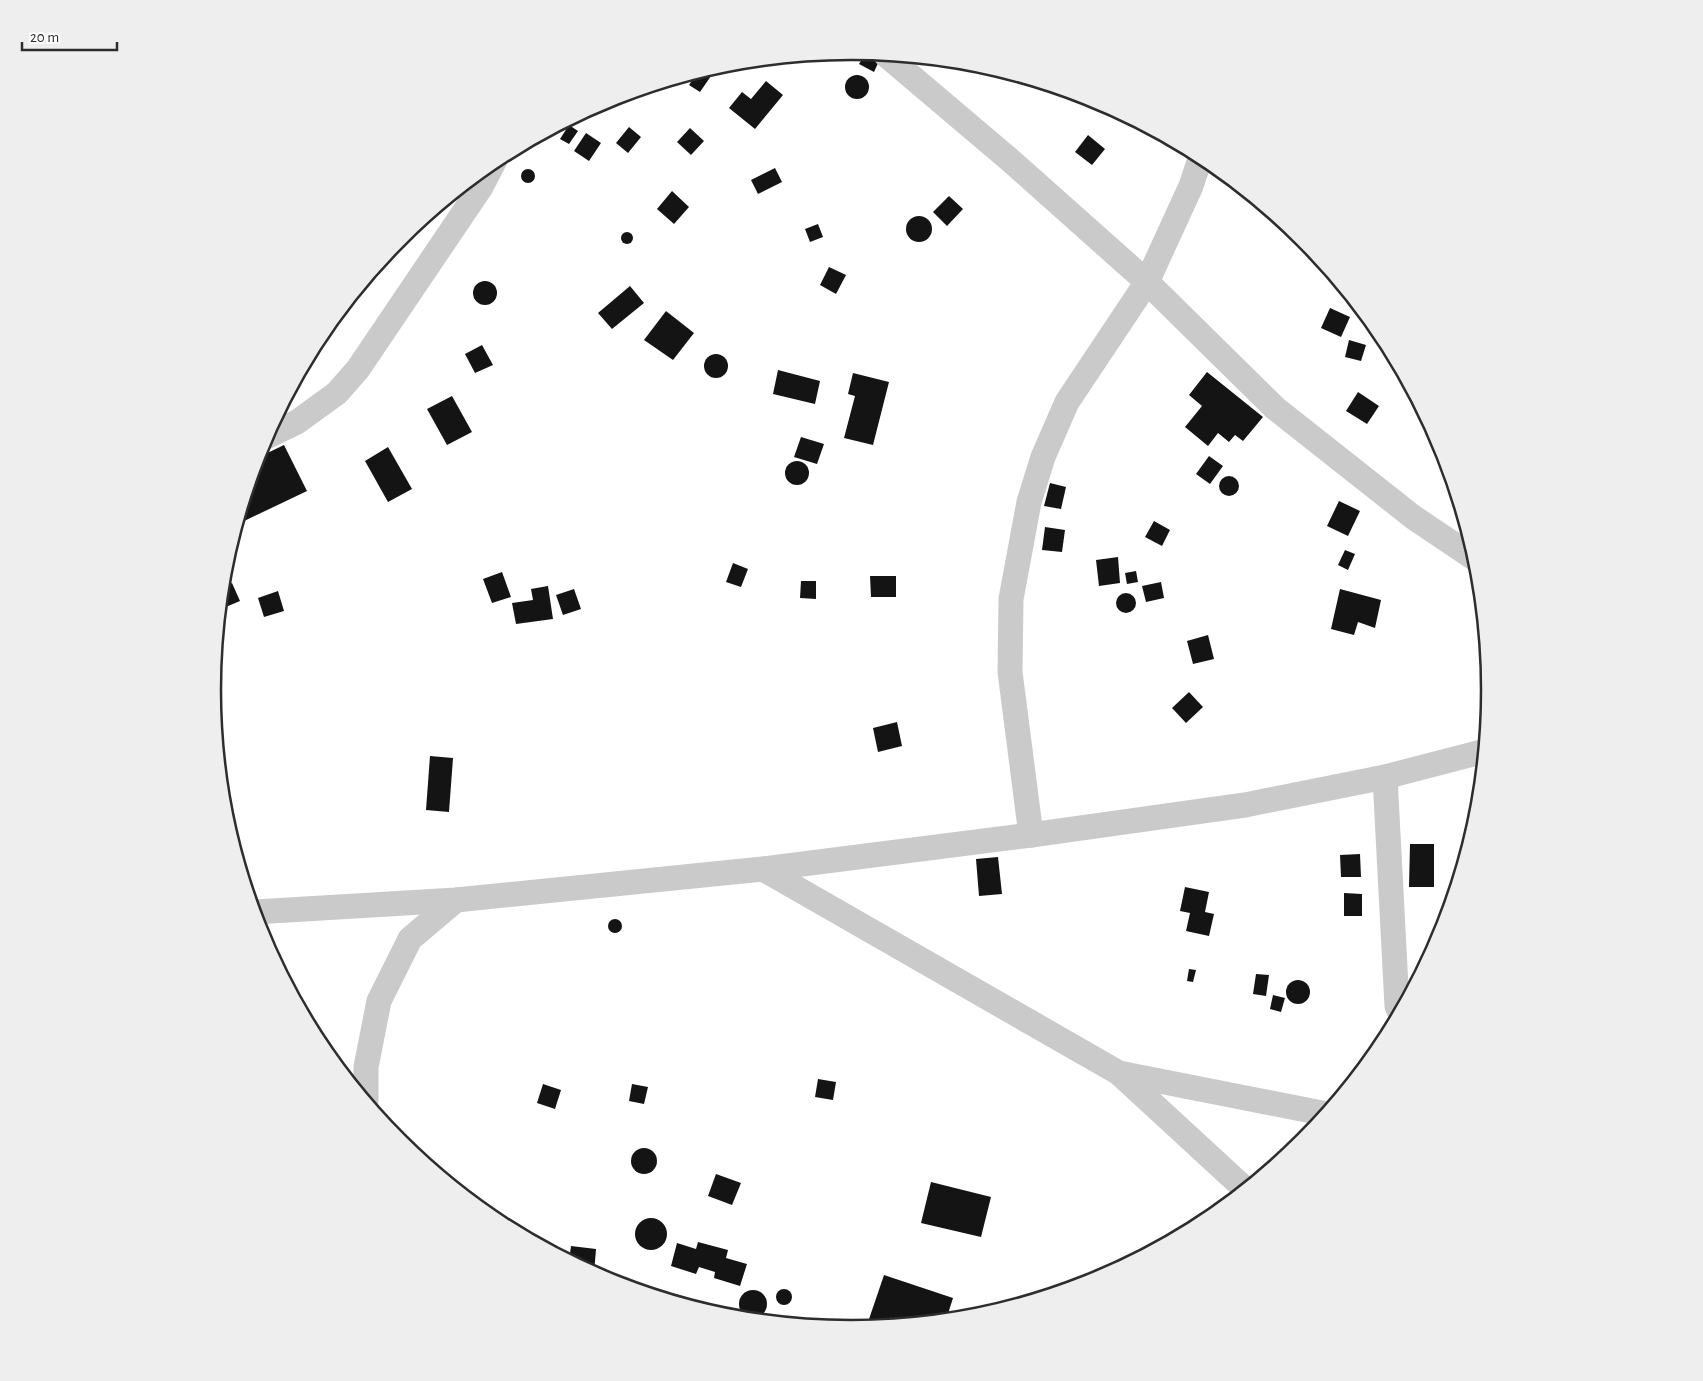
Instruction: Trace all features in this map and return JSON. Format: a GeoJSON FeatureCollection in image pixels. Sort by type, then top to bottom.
{"type":"FeatureCollection","features":[{"type":"Feature","properties":{"kind":"street"},"geometry":{"type":"LineString","coordinates":[[893,61],[1010,160],[1147,282],[1275,408],[1413,518],[1467,553]]}},
{"type":"Feature","properties":{"kind":"street"},"geometry":{"type":"LineString","coordinates":[[1030,835],[1010,672],[1011,599],[1029,502],[1043,457],[1067,402],[1147,282],[1191,186],[1198,164]]}},
{"type":"Feature","properties":{"kind":"street"},"geometry":{"type":"LineString","coordinates":[[277,432],[297,422],[337,393],[358,369],[486,177]]}},
{"type":"Feature","properties":{"kind":"street"},"geometry":{"type":"LineString","coordinates":[[261,912],[456,900],[763,870],[1245,805],[1385,777],[1479,753]]}},
{"type":"Feature","properties":{"kind":"street"},"geometry":{"type":"LineString","coordinates":[[1385,777],[1397,1007]]}},
{"type":"Feature","properties":{"kind":"street"},"geometry":{"type":"LineString","coordinates":[[763,870],[1119,1073],[1241,1186]]}},
{"type":"Feature","properties":{"kind":"street"},"geometry":{"type":"LineString","coordinates":[[366,1092],[366,1067],[379,1001],[410,939],[456,900]]}},
{"type":"Feature","properties":{"kind":"street"},"geometry":{"type":"LineString","coordinates":[[1119,1073],[1320,1113]]}},
{"type":"Feature","properties":{"kind":"building"},"geometry":{"type":"Polygon","coordinates":[[[861,60],[879,61],[874,72],[859,64],[861,60]]]}},
{"type":"Feature","properties":{"kind":"building"},"geometry":{"type":"Polygon","coordinates":[[[857,75],[865,79],[869,87],[865,95],[857,99],[849,95],[845,87],[849,79],[857,75]]]}},
{"type":"Feature","properties":{"kind":"building"},"geometry":{"type":"Polygon","coordinates":[[[711,76],[700,92],[689,85],[692,80],[711,76]]]}},
{"type":"Feature","properties":{"kind":"building"},"geometry":{"type":"Polygon","coordinates":[[[766,81],[783,95],[755,129],[729,108],[742,92],[751,99],[766,81]]]}},
{"type":"Feature","properties":{"kind":"building"},"geometry":{"type":"Polygon","coordinates":[[[571,126],[578,131],[569,144],[560,139],[567,128],[571,126]]]}},
{"type":"Feature","properties":{"kind":"building"},"geometry":{"type":"Polygon","coordinates":[[[629,127],[641,137],[628,153],[616,143],[629,127]]]}},
{"type":"Feature","properties":{"kind":"building"},"geometry":{"type":"Polygon","coordinates":[[[690,128],[704,141],[691,155],[677,142],[690,128]]]}},
{"type":"Feature","properties":{"kind":"building"},"geometry":{"type":"Polygon","coordinates":[[[586,133],[601,143],[589,161],[574,151],[586,133]]]}},
{"type":"Feature","properties":{"kind":"building"},"geometry":{"type":"Polygon","coordinates":[[[1088,135],[1105,149],[1092,165],[1075,152],[1088,135]]]}},
{"type":"Feature","properties":{"kind":"building"},"geometry":{"type":"Polygon","coordinates":[[[775,168],[782,182],[758,194],[751,180],[775,168]]]}},
{"type":"Feature","properties":{"kind":"building"},"geometry":{"type":"Polygon","coordinates":[[[525,169],[531,169],[535,176],[531,183],[525,183],[521,179],[521,173],[525,169]]]}},
{"type":"Feature","properties":{"kind":"building"},"geometry":{"type":"Polygon","coordinates":[[[672,191],[689,207],[674,224],[657,209],[672,191]]]}},
{"type":"Feature","properties":{"kind":"building"},"geometry":{"type":"Polygon","coordinates":[[[949,196],[963,209],[947,226],[933,212],[949,196]]]}},
{"type":"Feature","properties":{"kind":"building"},"geometry":{"type":"Polygon","coordinates":[[[919,216],[928,220],[932,229],[928,238],[919,242],[910,238],[906,229],[910,220],[919,216]]]}},
{"type":"Feature","properties":{"kind":"building"},"geometry":{"type":"Polygon","coordinates":[[[818,224],[823,237],[810,242],[805,229],[818,224]]]}},
{"type":"Feature","properties":{"kind":"building"},"geometry":{"type":"Polygon","coordinates":[[[625,232],[629,232],[633,238],[629,244],[625,244],[621,240],[621,236],[625,232]]]}},
{"type":"Feature","properties":{"kind":"building"},"geometry":{"type":"Polygon","coordinates":[[[829,267],[846,275],[836,294],[820,285],[829,267]]]}},
{"type":"Feature","properties":{"kind":"building"},"geometry":{"type":"Polygon","coordinates":[[[485,281],[490,282],[496,288],[496,298],[490,304],[485,305],[480,304],[474,298],[473,293],[474,288],[480,282],[485,281]]]}},
{"type":"Feature","properties":{"kind":"building"},"geometry":{"type":"Polygon","coordinates":[[[630,286],[644,303],[612,329],[598,313],[630,286]]]}},
{"type":"Feature","properties":{"kind":"building"},"geometry":{"type":"Polygon","coordinates":[[[1330,308],[1350,317],[1341,337],[1321,328],[1330,308]]]}},
{"type":"Feature","properties":{"kind":"building"},"geometry":{"type":"Polygon","coordinates":[[[666,311],[694,333],[673,360],[644,340],[666,311]]]}},
{"type":"Feature","properties":{"kind":"building"},"geometry":{"type":"Polygon","coordinates":[[[1349,340],[1366,345],[1361,361],[1345,357],[1349,340]]]}},
{"type":"Feature","properties":{"kind":"building"},"geometry":{"type":"Polygon","coordinates":[[[482,345],[493,365],[475,373],[465,354],[482,345]]]}},
{"type":"Feature","properties":{"kind":"building"},"geometry":{"type":"Polygon","coordinates":[[[716,354],[724,358],[728,366],[724,374],[716,378],[708,374],[704,366],[708,358],[716,354]]]}},
{"type":"Feature","properties":{"kind":"building"},"geometry":{"type":"Polygon","coordinates":[[[778,370],[820,381],[815,404],[773,394],[778,370]]]}},
{"type":"Feature","properties":{"kind":"building"},"geometry":{"type":"Polygon","coordinates":[[[1207,372],[1263,417],[1243,441],[1235,435],[1229,442],[1218,433],[1208,446],[1185,427],[1202,406],[1189,395],[1207,372]]]}},
{"type":"Feature","properties":{"kind":"building"},"geometry":{"type":"Polygon","coordinates":[[[853,373],[889,382],[873,445],[844,438],[855,396],[848,394],[853,373]]]}},
{"type":"Feature","properties":{"kind":"building"},"geometry":{"type":"Polygon","coordinates":[[[1358,392],[1379,406],[1367,424],[1346,411],[1358,392]]]}},
{"type":"Feature","properties":{"kind":"building"},"geometry":{"type":"Polygon","coordinates":[[[452,396],[472,432],[447,445],[427,409],[452,396]]]}},
{"type":"Feature","properties":{"kind":"building"},"geometry":{"type":"Polygon","coordinates":[[[801,437],[824,444],[817,464],[794,457],[801,437]]]}},
{"type":"Feature","properties":{"kind":"building"},"geometry":{"type":"Polygon","coordinates":[[[284,445],[307,491],[244,521],[254,488],[267,453],[284,445]]]}},
{"type":"Feature","properties":{"kind":"building"},"geometry":{"type":"Polygon","coordinates":[[[388,447],[412,489],[388,502],[365,461],[388,447]]]}},
{"type":"Feature","properties":{"kind":"building"},"geometry":{"type":"Polygon","coordinates":[[[1209,456],[1223,466],[1210,484],[1196,474],[1209,456]]]}},
{"type":"Feature","properties":{"kind":"building"},"geometry":{"type":"Polygon","coordinates":[[[797,461],[805,465],[809,473],[805,481],[797,485],[789,481],[785,473],[789,465],[797,461]]]}},
{"type":"Feature","properties":{"kind":"building"},"geometry":{"type":"Polygon","coordinates":[[[1229,476],[1236,479],[1239,486],[1236,493],[1229,496],[1222,493],[1219,486],[1222,479],[1229,476]]]}},
{"type":"Feature","properties":{"kind":"building"},"geometry":{"type":"Polygon","coordinates":[[[1050,483],[1066,487],[1061,509],[1044,506],[1050,483]]]}},
{"type":"Feature","properties":{"kind":"building"},"geometry":{"type":"Polygon","coordinates":[[[1339,501],[1360,511],[1348,536],[1327,526],[1339,501]]]}},
{"type":"Feature","properties":{"kind":"building"},"geometry":{"type":"Polygon","coordinates":[[[1154,521],[1170,530],[1162,546],[1145,537],[1154,521]]]}},
{"type":"Feature","properties":{"kind":"building"},"geometry":{"type":"Polygon","coordinates":[[[1045,527],[1065,530],[1062,552],[1042,550],[1045,527]]]}},
{"type":"Feature","properties":{"kind":"building"},"geometry":{"type":"Polygon","coordinates":[[[1345,550],[1355,554],[1348,570],[1338,565],[1345,550]]]}},
{"type":"Feature","properties":{"kind":"building"},"geometry":{"type":"Polygon","coordinates":[[[1118,557],[1120,583],[1099,586],[1096,560],[1118,557]]]}},
{"type":"Feature","properties":{"kind":"building"},"geometry":{"type":"Polygon","coordinates":[[[733,563],[748,569],[741,587],[726,582],[733,563]]]}},
{"type":"Feature","properties":{"kind":"building"},"geometry":{"type":"Polygon","coordinates":[[[1136,571],[1138,582],[1127,584],[1125,573],[1136,571]]]}},
{"type":"Feature","properties":{"kind":"building"},"geometry":{"type":"Polygon","coordinates":[[[502,572],[511,597],[492,603],[483,579],[502,572]]]}},
{"type":"Feature","properties":{"kind":"building"},"geometry":{"type":"Polygon","coordinates":[[[870,576],[896,576],[896,597],[871,597],[870,576]]]}},
{"type":"Feature","properties":{"kind":"building"},"geometry":{"type":"Polygon","coordinates":[[[801,581],[816,581],[816,599],[800,598],[801,581]]]}},
{"type":"Feature","properties":{"kind":"building"},"geometry":{"type":"Polygon","coordinates":[[[1161,582],[1164,598],[1146,602],[1142,586],[1161,582]]]}},
{"type":"Feature","properties":{"kind":"building"},"geometry":{"type":"Polygon","coordinates":[[[232,583],[240,601],[226,607],[230,584],[232,583]]]}},
{"type":"Feature","properties":{"kind":"building"},"geometry":{"type":"Polygon","coordinates":[[[548,586],[553,619],[516,624],[512,603],[533,600],[531,589],[548,586]]]}},
{"type":"Feature","properties":{"kind":"building"},"geometry":{"type":"Polygon","coordinates":[[[574,589],[581,609],[563,615],[556,595],[574,589]]]}},
{"type":"Feature","properties":{"kind":"building"},"geometry":{"type":"Polygon","coordinates":[[[1340,589],[1381,600],[1375,628],[1358,622],[1354,635],[1331,629],[1340,589]]]}},
{"type":"Feature","properties":{"kind":"building"},"geometry":{"type":"Polygon","coordinates":[[[278,591],[284,611],[264,617],[258,598],[278,591]]]}},
{"type":"Feature","properties":{"kind":"building"},"geometry":{"type":"Polygon","coordinates":[[[1126,593],[1133,596],[1136,603],[1133,610],[1126,613],[1119,610],[1116,603],[1119,596],[1126,593]]]}},
{"type":"Feature","properties":{"kind":"building"},"geometry":{"type":"Polygon","coordinates":[[[1208,635],[1214,659],[1193,664],[1187,641],[1208,635]]]}},
{"type":"Feature","properties":{"kind":"building"},"geometry":{"type":"Polygon","coordinates":[[[1189,692],[1203,707],[1186,723],[1172,708],[1189,692]]]}},
{"type":"Feature","properties":{"kind":"building"},"geometry":{"type":"Polygon","coordinates":[[[897,722],[902,746],[878,752],[873,728],[897,722]]]}},
{"type":"Feature","properties":{"kind":"building"},"geometry":{"type":"Polygon","coordinates":[[[430,756],[453,758],[449,812],[426,810],[430,756]]]}},
{"type":"Feature","properties":{"kind":"building"},"geometry":{"type":"Polygon","coordinates":[[[1410,844],[1434,844],[1434,887],[1409,887],[1410,844]]]}},
{"type":"Feature","properties":{"kind":"building"},"geometry":{"type":"Polygon","coordinates":[[[1360,854],[1361,877],[1341,877],[1340,855],[1360,854]]]}},
{"type":"Feature","properties":{"kind":"building"},"geometry":{"type":"Polygon","coordinates":[[[998,857],[1002,894],[979,896],[976,859],[998,857]]]}},
{"type":"Feature","properties":{"kind":"building"},"geometry":{"type":"Polygon","coordinates":[[[1185,887],[1209,892],[1205,912],[1214,914],[1209,936],[1186,931],[1190,913],[1180,911],[1185,887]]]}},
{"type":"Feature","properties":{"kind":"building"},"geometry":{"type":"Polygon","coordinates":[[[1344,893],[1362,894],[1362,916],[1344,916],[1344,893]]]}},
{"type":"Feature","properties":{"kind":"building"},"geometry":{"type":"Polygon","coordinates":[[[615,919],[620,921],[622,926],[620,931],[615,933],[610,931],[608,926],[610,921],[615,919]]]}},
{"type":"Feature","properties":{"kind":"building"},"geometry":{"type":"Polygon","coordinates":[[[1189,969],[1196,970],[1193,982],[1187,981],[1189,969]]]}},
{"type":"Feature","properties":{"kind":"building"},"geometry":{"type":"Polygon","coordinates":[[[1256,974],[1269,975],[1266,996],[1253,994],[1256,974]]]}},
{"type":"Feature","properties":{"kind":"building"},"geometry":{"type":"Polygon","coordinates":[[[1298,980],[1306,984],[1310,992],[1306,1000],[1298,1004],[1290,1000],[1286,992],[1290,984],[1298,980]]]}},
{"type":"Feature","properties":{"kind":"building"},"geometry":{"type":"Polygon","coordinates":[[[1273,995],[1285,998],[1281,1012],[1270,1009],[1273,995]]]}},
{"type":"Feature","properties":{"kind":"building"},"geometry":{"type":"Polygon","coordinates":[[[818,1079],[836,1082],[833,1100],[815,1097],[818,1079]]]}},
{"type":"Feature","properties":{"kind":"building"},"geometry":{"type":"Polygon","coordinates":[[[543,1084],[561,1090],[555,1109],[537,1103],[543,1084]]]}},
{"type":"Feature","properties":{"kind":"building"},"geometry":{"type":"Polygon","coordinates":[[[632,1084],[648,1087],[644,1104],[629,1101],[632,1084]]]}},
{"type":"Feature","properties":{"kind":"building"},"geometry":{"type":"Polygon","coordinates":[[[644,1148],[653,1152],[657,1161],[653,1170],[644,1174],[635,1170],[631,1161],[635,1152],[644,1148]]]}},
{"type":"Feature","properties":{"kind":"building"},"geometry":{"type":"Polygon","coordinates":[[[716,1174],[741,1183],[732,1205],[708,1196],[716,1174]]]}},
{"type":"Feature","properties":{"kind":"building"},"geometry":{"type":"Polygon","coordinates":[[[931,1182],[991,1197],[981,1237],[921,1223],[931,1182]]]}},
{"type":"Feature","properties":{"kind":"building"},"geometry":{"type":"Polygon","coordinates":[[[651,1218],[657,1219],[662,1223],[666,1228],[666,1240],[662,1245],[657,1249],[651,1250],[645,1249],[640,1245],[636,1240],[635,1234],[636,1228],[640,1223],[645,1219],[651,1218]]]}},
{"type":"Feature","properties":{"kind":"building"},"geometry":{"type":"Polygon","coordinates":[[[698,1242],[728,1250],[726,1258],[747,1264],[740,1286],[714,1278],[715,1272],[699,1267],[696,1274],[671,1266],[677,1243],[696,1249],[698,1242]]]}},
{"type":"Feature","properties":{"kind":"building"},"geometry":{"type":"Polygon","coordinates":[[[571,1246],[596,1249],[595,1266],[573,1256],[570,1254],[571,1246]]]}},
{"type":"Feature","properties":{"kind":"building"},"geometry":{"type":"Polygon","coordinates":[[[884,1275],[953,1298],[948,1314],[893,1320],[868,1321],[884,1275]]]}},
{"type":"Feature","properties":{"kind":"building"},"geometry":{"type":"Polygon","coordinates":[[[781,1289],[787,1289],[792,1294],[790,1303],[781,1305],[776,1300],[776,1294],[781,1289]]]}},
{"type":"Feature","properties":{"kind":"building"},"geometry":{"type":"Polygon","coordinates":[[[748,1291],[758,1291],[766,1299],[766,1309],[762,1315],[741,1311],[740,1309],[740,1299],[748,1291]]]}}]}
